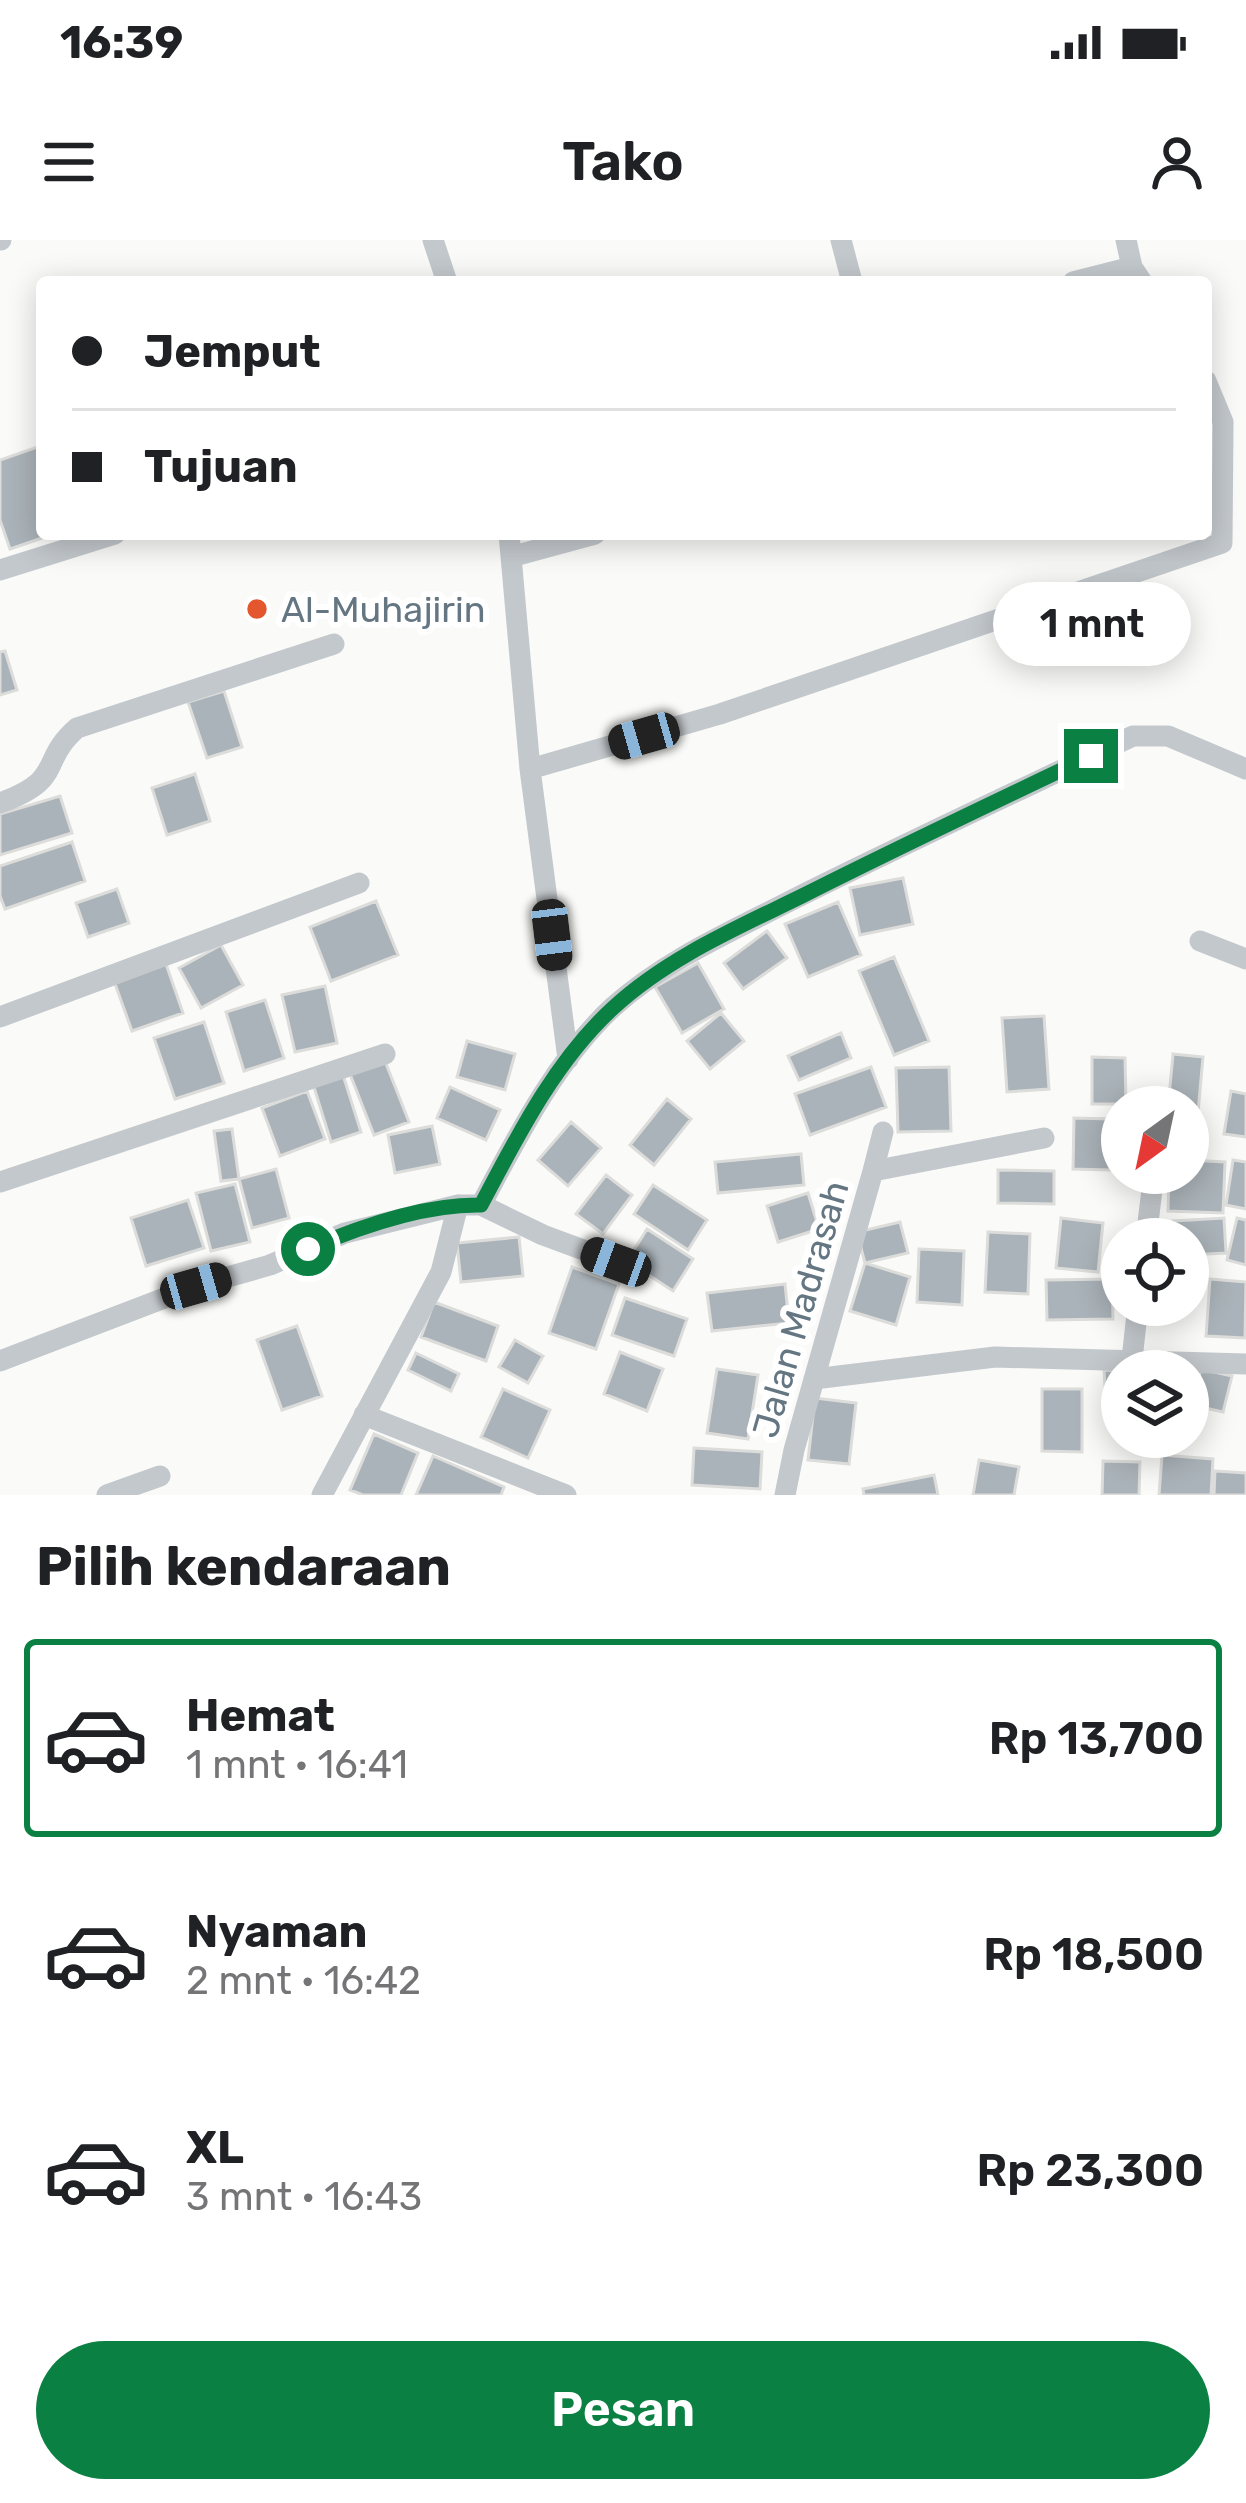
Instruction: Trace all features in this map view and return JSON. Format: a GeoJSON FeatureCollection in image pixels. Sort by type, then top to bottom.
{"type":"FeatureCollection","features":[{"type":"Feature","properties":{"kind":"street"},"geometry":{"type":"LineString","coordinates":[[434,240],[445,276]]}},
{"type":"Feature","properties":{"kind":"street"},"geometry":{"type":"LineString","coordinates":[[841,240],[850,276]]}},
{"type":"Feature","properties":{"kind":"street"},"geometry":{"type":"LineString","coordinates":[[1126,240],[1137,274]]}},
{"type":"Feature","properties":{"kind":"street"},"geometry":{"type":"LineString","coordinates":[[530,769],[720,714],[1222,542],[1223,422],[1212,395]]}},
{"type":"Feature","properties":{"kind":"street"},"geometry":{"type":"LineString","coordinates":[[1223,422],[1246,432]]}},
{"type":"Feature","properties":{"kind":"street"},"geometry":{"type":"LineString","coordinates":[[0,569],[95,540]]}},
{"type":"Feature","properties":{"kind":"street"},"geometry":{"type":"LineString","coordinates":[[550,540],[512,545],[530,769],[568,1059]]}},
{"type":"Feature","properties":{"kind":"street"},"geometry":{"type":"LineString","coordinates":[[0,802],[43,782],[77,728],[334,644]]}},
{"type":"Feature","properties":{"kind":"street"},"geometry":{"type":"LineString","coordinates":[[322,1495],[441,1272],[469,1205],[568,1059],[610,1010],[657,971],[875,858],[1133,736],[1168,736],[1246,769]]}},
{"type":"Feature","properties":{"kind":"street"},"geometry":{"type":"LineString","coordinates":[[0,1017],[359,884]]}},
{"type":"Feature","properties":{"kind":"street"},"geometry":{"type":"LineString","coordinates":[[1200,941],[1246,959]]}},
{"type":"Feature","properties":{"kind":"street"},"geometry":{"type":"LineString","coordinates":[[0,1182],[385,1054]]}},
{"type":"Feature","properties":{"kind":"street"},"geometry":{"type":"LineString","coordinates":[[874,1171],[883,1132]]}},
{"type":"Feature","properties":{"kind":"street","name":"Jalan Madrasah"},"geometry":{"type":"LineString","coordinates":[[785,1495],[874,1171],[1044,1138]]}},
{"type":"Feature","properties":{"kind":"street"},"geometry":{"type":"LineString","coordinates":[[0,1361],[196,1286],[270,1265],[346,1233],[469,1205],[616,1262]]}},
{"type":"Feature","properties":{"kind":"street"},"geometry":{"type":"LineString","coordinates":[[814,1379],[994,1357],[1101,1359]]}},
{"type":"Feature","properties":{"kind":"street"},"geometry":{"type":"LineString","coordinates":[[1209,1362],[1246,1364]]}},
{"type":"Feature","properties":{"kind":"street"},"geometry":{"type":"LineString","coordinates":[[364,1415],[566,1495]]}},
{"type":"Feature","properties":{"kind":"street"},"geometry":{"type":"LineString","coordinates":[[107,1495],[160,1476]]}},
{"type":"Feature","properties":{"kind":"building"},"geometry":{"type":"Polygon","coordinates":[[[36,447],[36,540],[10,549],[0,520],[0,460],[36,447]]]}},
{"type":"Feature","properties":{"kind":"building"},"geometry":{"type":"Polygon","coordinates":[[[5,651],[17,690],[0,695],[0,652],[5,651]]]}},
{"type":"Feature","properties":{"kind":"building"},"geometry":{"type":"Polygon","coordinates":[[[224,691],[242,747],[207,758],[188,702],[224,691]]]}},
{"type":"Feature","properties":{"kind":"building"},"geometry":{"type":"Polygon","coordinates":[[[195,774],[210,821],[167,835],[152,788],[195,774]]]}},
{"type":"Feature","properties":{"kind":"building"},"geometry":{"type":"Polygon","coordinates":[[[60,796],[72,833],[0,855],[0,814],[60,796]]]}},
{"type":"Feature","properties":{"kind":"building"},"geometry":{"type":"Polygon","coordinates":[[[72,842],[85,881],[5,909],[0,866],[72,842]]]}},
{"type":"Feature","properties":{"kind":"building"},"geometry":{"type":"Polygon","coordinates":[[[903,878],[913,924],[860,935],[850,888],[903,878]]]}},
{"type":"Feature","properties":{"kind":"building"},"geometry":{"type":"Polygon","coordinates":[[[117,889],[129,923],[88,937],[76,903],[117,889]]]}},
{"type":"Feature","properties":{"kind":"building"},"geometry":{"type":"Polygon","coordinates":[[[376,901],[398,955],[331,981],[310,927],[376,901]]]}},
{"type":"Feature","properties":{"kind":"building"},"geometry":{"type":"Polygon","coordinates":[[[838,902],[861,955],[808,977],[785,924],[838,902]]]}},
{"type":"Feature","properties":{"kind":"building"},"geometry":{"type":"Polygon","coordinates":[[[767,931],[787,958],[743,989],[724,963],[767,931]]]}},
{"type":"Feature","properties":{"kind":"building"},"geometry":{"type":"Polygon","coordinates":[[[221,945],[243,985],[201,1008],[179,968],[221,945]]]}},
{"type":"Feature","properties":{"kind":"building"},"geometry":{"type":"Polygon","coordinates":[[[894,957],[929,1041],[894,1055],[859,971],[894,957]]]}},
{"type":"Feature","properties":{"kind":"building"},"geometry":{"type":"Polygon","coordinates":[[[698,963],[724,1009],[682,1033],[655,987],[698,963]]]}},
{"type":"Feature","properties":{"kind":"building"},"geometry":{"type":"Polygon","coordinates":[[[166,964],[183,1013],[132,1031],[114,981],[166,964]]]}},
{"type":"Feature","properties":{"kind":"building"},"geometry":{"type":"Polygon","coordinates":[[[325,986],[337,1043],[295,1052],[282,995],[325,986]]]}},
{"type":"Feature","properties":{"kind":"building"},"geometry":{"type":"Polygon","coordinates":[[[265,1000],[284,1058],[244,1071],[226,1012],[265,1000]]]}},
{"type":"Feature","properties":{"kind":"building"},"geometry":{"type":"Polygon","coordinates":[[[721,1013],[744,1041],[710,1069],[687,1041],[721,1013]]]}},
{"type":"Feature","properties":{"kind":"building"},"geometry":{"type":"Polygon","coordinates":[[[1044,1016],[1049,1089],[1007,1092],[1002,1018],[1044,1016]]]}},
{"type":"Feature","properties":{"kind":"building"},"geometry":{"type":"Polygon","coordinates":[[[204,1022],[224,1083],[175,1099],[154,1038],[204,1022]]]}},
{"type":"Feature","properties":{"kind":"building"},"geometry":{"type":"Polygon","coordinates":[[[841,1033],[851,1058],[799,1080],[788,1056],[841,1033]]]}},
{"type":"Feature","properties":{"kind":"building"},"geometry":{"type":"Polygon","coordinates":[[[467,1041],[515,1054],[505,1090],[457,1077],[467,1041]]]}},
{"type":"Feature","properties":{"kind":"building"},"geometry":{"type":"Polygon","coordinates":[[[1173,1054],[1203,1057],[1200,1086],[1170,1086],[1173,1054]]]}},
{"type":"Feature","properties":{"kind":"building"},"geometry":{"type":"Polygon","coordinates":[[[383,1056],[409,1122],[374,1135],[348,1069],[383,1056]]]}},
{"type":"Feature","properties":{"kind":"building"},"geometry":{"type":"Polygon","coordinates":[[[1092,1057],[1125,1058],[1126,1086],[1101,1086],[1101,1104],[1092,1104],[1092,1057]]]}},
{"type":"Feature","properties":{"kind":"building"},"geometry":{"type":"Polygon","coordinates":[[[871,1067],[886,1107],[810,1135],[795,1094],[871,1067]]]}},
{"type":"Feature","properties":{"kind":"building"},"geometry":{"type":"Polygon","coordinates":[[[949,1067],[951,1131],[898,1132],[896,1068],[949,1067]]]}},
{"type":"Feature","properties":{"kind":"building"},"geometry":{"type":"Polygon","coordinates":[[[343,1075],[361,1132],[331,1142],[313,1084],[343,1075]]]}},
{"type":"Feature","properties":{"kind":"building"},"geometry":{"type":"Polygon","coordinates":[[[450,1087],[500,1110],[486,1140],[437,1118],[450,1087]]]}},
{"type":"Feature","properties":{"kind":"building"},"geometry":{"type":"Polygon","coordinates":[[[307,1091],[325,1139],[280,1156],[262,1108],[307,1091]]]}},
{"type":"Feature","properties":{"kind":"building"},"geometry":{"type":"Polygon","coordinates":[[[1231,1091],[1246,1094],[1246,1137],[1224,1134],[1231,1091]]]}},
{"type":"Feature","properties":{"kind":"building"},"geometry":{"type":"Polygon","coordinates":[[[667,1099],[691,1119],[654,1165],[630,1145],[667,1099]]]}},
{"type":"Feature","properties":{"kind":"building"},"geometry":{"type":"Polygon","coordinates":[[[1074,1118],[1101,1119],[1101,1170],[1073,1169],[1074,1118]]]}},
{"type":"Feature","properties":{"kind":"building"},"geometry":{"type":"Polygon","coordinates":[[[571,1122],[601,1148],[568,1186],[538,1160],[571,1122]]]}},
{"type":"Feature","properties":{"kind":"building"},"geometry":{"type":"Polygon","coordinates":[[[432,1126],[440,1164],[395,1173],[388,1135],[432,1126]]]}},
{"type":"Feature","properties":{"kind":"building"},"geometry":{"type":"Polygon","coordinates":[[[232,1129],[239,1179],[221,1181],[214,1131],[232,1129]]]}},
{"type":"Feature","properties":{"kind":"building"},"geometry":{"type":"Polygon","coordinates":[[[801,1154],[804,1185],[718,1193],[715,1162],[801,1154]]]}},
{"type":"Feature","properties":{"kind":"building"},"geometry":{"type":"Polygon","coordinates":[[[1233,1160],[1246,1162],[1246,1209],[1226,1205],[1233,1160]]]}},
{"type":"Feature","properties":{"kind":"building"},"geometry":{"type":"Polygon","coordinates":[[[1209,1161],[1225,1162],[1223,1213],[1168,1211],[1168,1194],[1209,1194],[1209,1161]]]}},
{"type":"Feature","properties":{"kind":"building"},"geometry":{"type":"Polygon","coordinates":[[[276,1169],[289,1218],[252,1228],[239,1179],[276,1169]]]}},
{"type":"Feature","properties":{"kind":"building"},"geometry":{"type":"Polygon","coordinates":[[[998,1170],[1054,1171],[1054,1204],[998,1203],[998,1170]]]}},
{"type":"Feature","properties":{"kind":"building"},"geometry":{"type":"Polygon","coordinates":[[[606,1175],[632,1195],[603,1234],[576,1214],[606,1175]]]}},
{"type":"Feature","properties":{"kind":"building"},"geometry":{"type":"Polygon","coordinates":[[[235,1184],[250,1242],[211,1251],[196,1193],[235,1184]]]}},
{"type":"Feature","properties":{"kind":"building"},"geometry":{"type":"Polygon","coordinates":[[[653,1185],[707,1220],[688,1250],[634,1214],[653,1185]]]}},
{"type":"Feature","properties":{"kind":"building"},"geometry":{"type":"Polygon","coordinates":[[[808,1193],[819,1229],[778,1242],[767,1206],[808,1193]]]}},
{"type":"Feature","properties":{"kind":"building"},"geometry":{"type":"Polygon","coordinates":[[[188,1200],[204,1248],[146,1266],[131,1218],[188,1200]]]}},
{"type":"Feature","properties":{"kind":"building"},"geometry":{"type":"Polygon","coordinates":[[[1061,1218],[1101,1223],[1098,1272],[1056,1268],[1061,1218]]]}},
{"type":"Feature","properties":{"kind":"building"},"geometry":{"type":"Polygon","coordinates":[[[1224,1218],[1226,1253],[1209,1254],[1209,1219],[1224,1218]]]}},
{"type":"Feature","properties":{"kind":"building"},"geometry":{"type":"Polygon","coordinates":[[[1237,1218],[1246,1220],[1246,1265],[1227,1260],[1237,1218]]]}},
{"type":"Feature","properties":{"kind":"building"},"geometry":{"type":"Polygon","coordinates":[[[900,1222],[908,1253],[865,1263],[857,1232],[900,1222]]]}},
{"type":"Feature","properties":{"kind":"building"},"geometry":{"type":"Polygon","coordinates":[[[647,1229],[693,1259],[673,1291],[627,1261],[647,1229]]]}},
{"type":"Feature","properties":{"kind":"building"},"geometry":{"type":"Polygon","coordinates":[[[988,1232],[1030,1234],[1028,1294],[985,1292],[988,1232]]]}},
{"type":"Feature","properties":{"kind":"building"},"geometry":{"type":"Polygon","coordinates":[[[519,1237],[523,1276],[461,1282],[457,1243],[519,1237]]]}},
{"type":"Feature","properties":{"kind":"building"},"geometry":{"type":"Polygon","coordinates":[[[919,1249],[964,1251],[962,1305],[917,1302],[919,1249]]]}},
{"type":"Feature","properties":{"kind":"building"},"geometry":{"type":"Polygon","coordinates":[[[865,1263],[910,1277],[896,1325],[850,1311],[865,1263]]]}},
{"type":"Feature","properties":{"kind":"building"},"geometry":{"type":"Polygon","coordinates":[[[572,1267],[619,1284],[596,1349],[549,1333],[572,1267]]]}},
{"type":"Feature","properties":{"kind":"building"},"geometry":{"type":"Polygon","coordinates":[[[1101,1279],[1101,1319],[1047,1320],[1046,1280],[1101,1279]]]}},
{"type":"Feature","properties":{"kind":"building"},"geometry":{"type":"Polygon","coordinates":[[[1210,1279],[1246,1282],[1245,1338],[1206,1336],[1210,1279]]]}},
{"type":"Feature","properties":{"kind":"building"},"geometry":{"type":"Polygon","coordinates":[[[785,1284],[789,1323],[712,1331],[707,1293],[785,1284]]]}},
{"type":"Feature","properties":{"kind":"building"},"geometry":{"type":"Polygon","coordinates":[[[625,1298],[687,1319],[674,1356],[612,1335],[625,1298]]]}},
{"type":"Feature","properties":{"kind":"building"},"geometry":{"type":"Polygon","coordinates":[[[434,1302],[498,1326],[486,1361],[421,1337],[434,1302]]]}},
{"type":"Feature","properties":{"kind":"building"},"geometry":{"type":"Polygon","coordinates":[[[297,1326],[322,1396],[282,1410],[257,1340],[297,1326]]]}},
{"type":"Feature","properties":{"kind":"building"},"geometry":{"type":"Polygon","coordinates":[[[515,1340],[543,1356],[528,1383],[499,1367],[515,1340]]]}},
{"type":"Feature","properties":{"kind":"building"},"geometry":{"type":"Polygon","coordinates":[[[620,1352],[663,1369],[647,1411],[604,1394],[620,1352]]]}},
{"type":"Feature","properties":{"kind":"building"},"geometry":{"type":"Polygon","coordinates":[[[416,1353],[459,1374],[451,1391],[408,1370],[416,1353]]]}},
{"type":"Feature","properties":{"kind":"building"},"geometry":{"type":"Polygon","coordinates":[[[717,1369],[758,1375],[748,1439],[707,1433],[717,1369]]]}},
{"type":"Feature","properties":{"kind":"building"},"geometry":{"type":"Polygon","coordinates":[[[1209,1371],[1232,1376],[1223,1412],[1209,1409],[1209,1371]]]}},
{"type":"Feature","properties":{"kind":"building"},"geometry":{"type":"Polygon","coordinates":[[[503,1389],[550,1410],[528,1458],[481,1437],[503,1389]]]}},
{"type":"Feature","properties":{"kind":"building"},"geometry":{"type":"Polygon","coordinates":[[[1042,1389],[1082,1389],[1082,1452],[1042,1451],[1042,1389]]]}},
{"type":"Feature","properties":{"kind":"building"},"geometry":{"type":"Polygon","coordinates":[[[815,1398],[856,1403],[849,1464],[808,1460],[815,1398]]]}},
{"type":"Feature","properties":{"kind":"building"},"geometry":{"type":"Polygon","coordinates":[[[374,1434],[418,1453],[401,1495],[363,1495],[350,1490],[374,1434]]]}},
{"type":"Feature","properties":{"kind":"building"},"geometry":{"type":"Polygon","coordinates":[[[694,1448],[762,1452],[760,1489],[692,1485],[694,1448]]]}},
{"type":"Feature","properties":{"kind":"building"},"geometry":{"type":"Polygon","coordinates":[[[433,1456],[504,1487],[501,1495],[416,1495],[433,1456]]]}},
{"type":"Feature","properties":{"kind":"building"},"geometry":{"type":"Polygon","coordinates":[[[1162,1458],[1213,1459],[1211,1495],[1159,1495],[1162,1458]]]}},
{"type":"Feature","properties":{"kind":"building"},"geometry":{"type":"Polygon","coordinates":[[[979,1460],[1019,1467],[1014,1495],[973,1495],[979,1460]]]}},
{"type":"Feature","properties":{"kind":"building"},"geometry":{"type":"Polygon","coordinates":[[[1103,1461],[1140,1462],[1139,1495],[1102,1495],[1103,1461]]]}},
{"type":"Feature","properties":{"kind":"building"},"geometry":{"type":"Polygon","coordinates":[[[1215,1471],[1246,1473],[1246,1495],[1214,1495],[1215,1471]]]}},
{"type":"Feature","properties":{"kind":"building"},"geometry":{"type":"Polygon","coordinates":[[[934,1475],[938,1495],[864,1495],[863,1489],[934,1475]]]}},
{"type":"Feature","properties":{"kind":"place","name":"Al-Muhajirin"},"geometry":{"type":"Point","coordinates":[257,609]}},
{"type":"Feature","properties":{"kind":"route"},"geometry":{"type":"LineString","coordinates":[[308,1249],[346,1233],[458,1204],[481,1205],[516,1138],[568,1059],[610,1010],[657,971],[875,858],[1091,756]]}}]}
